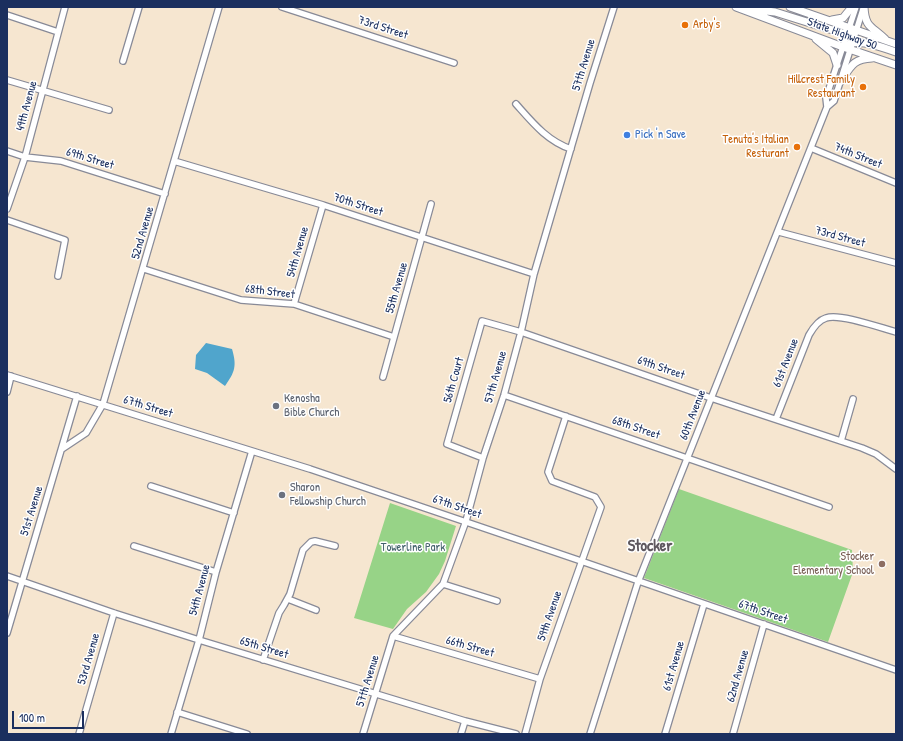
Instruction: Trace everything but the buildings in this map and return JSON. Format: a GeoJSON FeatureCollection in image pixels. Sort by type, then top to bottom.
{"type":"FeatureCollection","features":[{"type":"Feature","properties":{"kind":"main road","name":"State Highway 50"},"geometry":{"type":"LineString","coordinates":[[737,7],[849,46],[896,65]]}},
{"type":"Feature","properties":{"kind":"main road"},"geometry":{"type":"LineString","coordinates":[[737,7],[775,12],[833,32],[851,31]]}},
{"type":"Feature","properties":{"kind":"main road","name":"State Highway 50"},"geometry":{"type":"LineString","coordinates":[[790,7],[827,20],[851,31],[896,44]]}},
{"type":"Feature","properties":{"kind":"main road"},"geometry":{"type":"LineString","coordinates":[[827,20],[838,20],[843,18],[852,7]]}},
{"type":"Feature","properties":{"kind":"main road"},"geometry":{"type":"LineString","coordinates":[[864,7],[865,19],[868,25],[887,41]]}},
{"type":"Feature","properties":{"kind":"main road"},"geometry":{"type":"LineString","coordinates":[[806,32],[833,53],[837,65]]}},
{"type":"Feature","properties":{"kind":"main road"},"geometry":{"type":"LineString","coordinates":[[849,46],[865,43],[896,52]]}},
{"type":"Feature","properties":{"kind":"main road"},"geometry":{"type":"LineString","coordinates":[[840,81],[853,64],[860,59],[876,58]]}},
{"type":"Feature","properties":{"kind":"street","name":"49th Avenue"},"geometry":{"type":"LineString","coordinates":[[7,209],[25,157],[65,7]]}},
{"type":"Feature","properties":{"kind":"street"},"geometry":{"type":"LineString","coordinates":[[123,61],[139,7]]}},
{"type":"Feature","properties":{"kind":"street","name":"52nd Avenue"},"geometry":{"type":"LineString","coordinates":[[62,449],[86,433],[103,404],[144,268],[219,7]]}},
{"type":"Feature","properties":{"kind":"street","name":"73rd Street"},"geometry":{"type":"LineString","coordinates":[[282,7],[454,63]]}},
{"type":"Feature","properties":{"kind":"street","name":"57th Avenue"},"geometry":{"type":"LineString","coordinates":[[364,734],[393,636],[443,584],[466,521],[483,458],[504,395],[521,332],[534,274],[614,7]]}},
{"type":"Feature","properties":{"kind":"street","name":"60th Avenue"},"geometry":{"type":"LineString","coordinates":[[590,734],[638,582],[689,458],[711,398],[779,232],[811,148],[828,107],[834,101],[849,46],[856,7]]}},
{"type":"Feature","properties":{"kind":"street","name":"60th Avenue"},"geometry":{"type":"LineString","coordinates":[[828,107],[826,98],[837,65],[849,46],[851,31],[864,7]]}},
{"type":"Feature","properties":{"kind":"street"},"geometry":{"type":"LineString","coordinates":[[7,15],[58,32]]}},
{"type":"Feature","properties":{"kind":"street"},"geometry":{"type":"LineString","coordinates":[[7,80],[108,110]]}},
{"type":"Feature","properties":{"kind":"street"},"geometry":{"type":"LineString","coordinates":[[516,104],[547,136],[557,143],[571,149]]}},
{"type":"Feature","properties":{"kind":"street","name":"74th Street"},"geometry":{"type":"LineString","coordinates":[[811,148],[896,183]]}},
{"type":"Feature","properties":{"kind":"street","name":"69th Street"},"geometry":{"type":"LineString","coordinates":[[7,151],[25,157],[61,161],[165,194]]}},
{"type":"Feature","properties":{"kind":"street","name":"70th Street"},"geometry":{"type":"LineString","coordinates":[[174,160],[322,205],[534,274]]}},
{"type":"Feature","properties":{"kind":"street","name":"55th Avenue"},"geometry":{"type":"LineString","coordinates":[[383,377],[431,204]]}},
{"type":"Feature","properties":{"kind":"street","name":"54th Avenue"},"geometry":{"type":"LineString","coordinates":[[294,304],[322,205]]}},
{"type":"Feature","properties":{"kind":"street"},"geometry":{"type":"LineString","coordinates":[[7,220],[65,240],[58,276]]}},
{"type":"Feature","properties":{"kind":"street","name":"73rd Street"},"geometry":{"type":"LineString","coordinates":[[779,232],[896,263]]}},
{"type":"Feature","properties":{"kind":"street","name":"68th Street"},"geometry":{"type":"LineString","coordinates":[[144,268],[241,300],[294,304],[394,337]]}},
{"type":"Feature","properties":{"kind":"street","name":"61st Avenue"},"geometry":{"type":"LineString","coordinates":[[776,419],[809,335],[812,329],[823,320],[828,317],[845,318],[896,332]]}},
{"type":"Feature","properties":{"kind":"street","name":"69th Street"},"geometry":{"type":"LineString","coordinates":[[482,321],[521,332],[711,398],[841,441],[876,454],[896,468]]}},
{"type":"Feature","properties":{"kind":"street","name":"56th Court"},"geometry":{"type":"LineString","coordinates":[[482,321],[447,444],[483,458]]}},
{"type":"Feature","properties":{"kind":"street"},"geometry":{"type":"LineString","coordinates":[[7,392],[9,376]]}},
{"type":"Feature","properties":{"kind":"street","name":"67th Street"},"geometry":{"type":"LineString","coordinates":[[9,376],[310,469],[466,521],[638,582],[896,670]]}},
{"type":"Feature","properties":{"kind":"street","name":"68th Street"},"geometry":{"type":"LineString","coordinates":[[504,395],[829,507]]}},
{"type":"Feature","properties":{"kind":"street","name":"51st Avenue"},"geometry":{"type":"LineString","coordinates":[[7,633],[77,396]]}},
{"type":"Feature","properties":{"kind":"street"},"geometry":{"type":"LineString","coordinates":[[841,441],[854,399]]}},
{"type":"Feature","properties":{"kind":"street","name":"59th Avenue"},"geometry":{"type":"LineString","coordinates":[[525,734],[540,679],[600,507],[595,497],[552,481],[548,472],[566,416]]}},
{"type":"Feature","properties":{"kind":"street","name":"54th Avenue"},"geometry":{"type":"LineString","coordinates":[[171,734],[199,640],[216,572],[252,451]]}},
{"type":"Feature","properties":{"kind":"street"},"geometry":{"type":"LineString","coordinates":[[151,486],[234,513]]}},
{"type":"Feature","properties":{"kind":"street"},"geometry":{"type":"LineString","coordinates":[[264,660],[278,613],[288,599],[300,555],[310,542],[315,541],[335,546]]}},
{"type":"Feature","properties":{"kind":"street"},"geometry":{"type":"LineString","coordinates":[[134,546],[216,572]]}},
{"type":"Feature","properties":{"kind":"street","name":"65th Street"},"geometry":{"type":"LineString","coordinates":[[7,576],[114,613],[199,640],[465,721],[516,734]]}},
{"type":"Feature","properties":{"kind":"street"},"geometry":{"type":"LineString","coordinates":[[443,584],[498,601]]}},
{"type":"Feature","properties":{"kind":"street"},"geometry":{"type":"LineString","coordinates":[[288,599],[316,610]]}},
{"type":"Feature","properties":{"kind":"street","name":"61st Avenue"},"geometry":{"type":"LineString","coordinates":[[665,734],[704,604]]}},
{"type":"Feature","properties":{"kind":"street","name":"53rd Avenue"},"geometry":{"type":"LineString","coordinates":[[79,734],[114,613]]}},
{"type":"Feature","properties":{"kind":"street","name":"62nd Avenue"},"geometry":{"type":"LineString","coordinates":[[733,734],[764,624]]}},
{"type":"Feature","properties":{"kind":"street","name":"66th Street"},"geometry":{"type":"LineString","coordinates":[[393,636],[540,679]]}},
{"type":"Feature","properties":{"kind":"street"},"geometry":{"type":"LineString","coordinates":[[177,712],[247,734]]}},
{"type":"Feature","properties":{"kind":"street"},"geometry":{"type":"LineString","coordinates":[[461,734],[465,721]]}},
{"type":"Feature","properties":{"kind":"green space"},"geometry":{"type":"Polygon","coordinates":[[[679,489],[852,550],[853,572],[828,642],[644,578],[679,489]]]}},
{"type":"Feature","properties":{"kind":"green space","name":"Towerline Park"},"geometry":{"type":"Polygon","coordinates":[[[390,503],[456,526],[445,561],[439,574],[426,592],[407,609],[393,629],[354,618],[390,503]]]}},
{"type":"Feature","properties":{"kind":"water"},"geometry":{"type":"Polygon","coordinates":[[[206,343],[232,349],[235,364],[233,373],[225,386],[207,373],[195,369],[196,355],[206,343]]]}},
{"type":"Feature","properties":{"kind":"place","name":"Arby's"},"geometry":{"type":"Point","coordinates":[685,25]}},
{"type":"Feature","properties":{"kind":"place","name":"Hillcrest Family Restaurant"},"geometry":{"type":"Point","coordinates":[863,87]}},
{"type":"Feature","properties":{"kind":"place","name":"Pick 'n Save"},"geometry":{"type":"Point","coordinates":[627,135]}},
{"type":"Feature","properties":{"kind":"place","name":"Tenuta's Italian Resturant"},"geometry":{"type":"Point","coordinates":[797,147]}},
{"type":"Feature","properties":{"kind":"place","name":"Kenosha Bible Church"},"geometry":{"type":"Point","coordinates":[276,406]}},
{"type":"Feature","properties":{"kind":"place","name":"Sharon Fellowship Church"},"geometry":{"type":"Point","coordinates":[282,495]}},
{"type":"Feature","properties":{"kind":"place","name":"Stocker Elementary School"},"geometry":{"type":"Point","coordinates":[882,564]}},
{"type":"Feature","properties":{"kind":"district","name":"Stocker"},"geometry":{"type":"Point","coordinates":[650,547]}}]}
